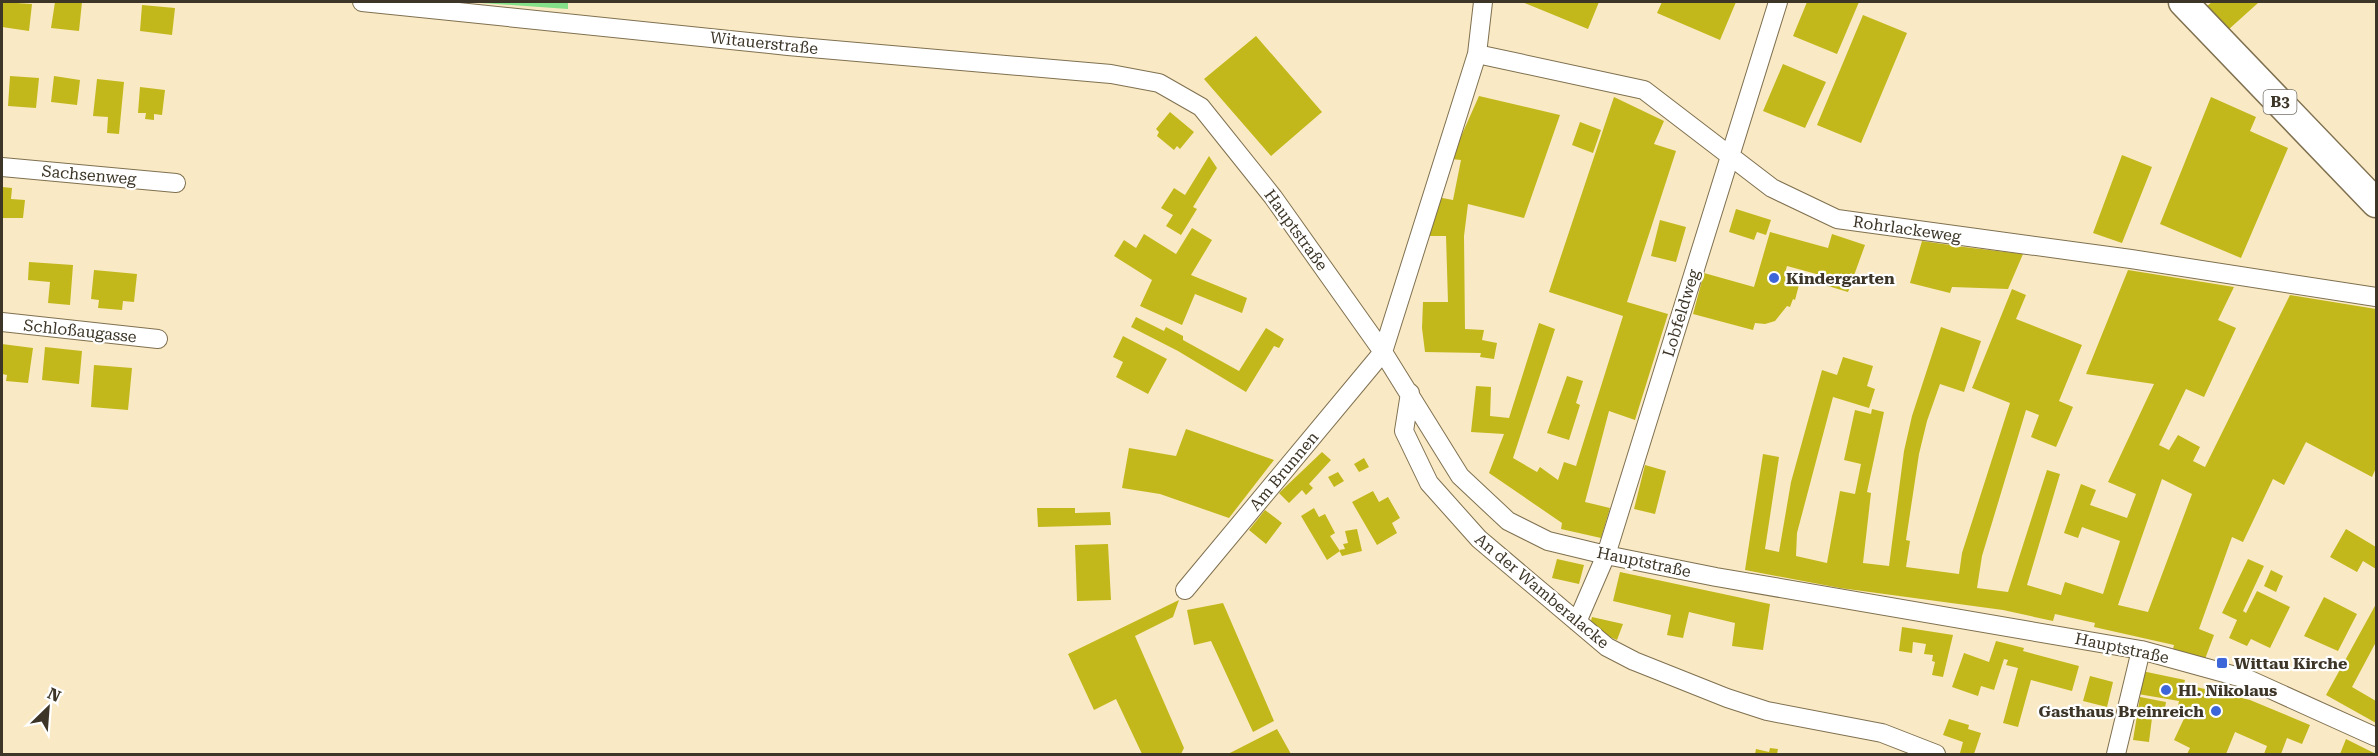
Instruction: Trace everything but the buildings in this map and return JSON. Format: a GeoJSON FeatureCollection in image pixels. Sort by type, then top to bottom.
{"type":"FeatureCollection","features":[{"type":"Feature","properties":{"kind":"main road","name":"B3"},"geometry":{"type":"LineString","coordinates":[[2183,2],[2376,203]]}},
{"type":"Feature","properties":{"kind":"street","name":"Witauerstraße"},"geometry":{"type":"LineString","coordinates":[[362,2],[788,46],[1111,74]]}},
{"type":"Feature","properties":{"kind":"street"},"geometry":{"type":"LineString","coordinates":[[1383,352],[1477,54],[1483,2]]}},
{"type":"Feature","properties":{"kind":"street","name":"Lobfeldweg"},"geometry":{"type":"LineString","coordinates":[[1578,622],[1606,555],[1778,2]]}},
{"type":"Feature","properties":{"kind":"street","name":"Rohrlackeweg"},"geometry":{"type":"LineString","coordinates":[[1477,54],[1644,90],[1772,188],[1837,219],[2131,259],[2376,297]]}},
{"type":"Feature","properties":{"kind":"street","name":"Hauptstraße"},"geometry":{"type":"LineString","coordinates":[[1111,74],[1159,83],[1201,107],[1273,196],[1383,352],[1460,476],[1508,522],[1548,541],[1606,555],[1716,577],[2141,650],[2250,680],[2376,737]]}},
{"type":"Feature","properties":{"kind":"street","name":"Sachsenweg"},"geometry":{"type":"LineString","coordinates":[[2,167],[176,183]]}},
{"type":"Feature","properties":{"kind":"street","name":"Schloßaugasse"},"geometry":{"type":"LineString","coordinates":[[2,322],[158,339]]}},
{"type":"Feature","properties":{"kind":"street","name":"Am Brunnen"},"geometry":{"type":"LineString","coordinates":[[1185,590],[1383,352]]}},
{"type":"Feature","properties":{"kind":"street","name":"An der Wamberalacke"},"geometry":{"type":"LineString","coordinates":[[1410,393],[1404,431],[1429,483],[1479,539],[1607,647],[1634,661],[1727,698],[1767,711],[1882,733],[1936,754]]}},
{"type":"Feature","properties":{"kind":"street"},"geometry":{"type":"LineString","coordinates":[[2116,754],[2141,650]]}},
{"type":"Feature","properties":{"kind":"green space"},"geometry":{"type":"Polygon","coordinates":[[[467,2],[568,2],[568,9],[467,2]]]}},
{"type":"Feature","properties":{"kind":"place","name":"Kindergarten"},"geometry":{"type":"Point","coordinates":[1774,278]}},
{"type":"Feature","properties":{"kind":"place","name":"Wittau Kirche"},"geometry":{"type":"Point","coordinates":[2222,663]}},
{"type":"Feature","properties":{"kind":"place","name":"Hl. Nikolaus"},"geometry":{"type":"Point","coordinates":[2166,690]}},
{"type":"Feature","properties":{"kind":"place","name":"Gasthaus Breinreich"},"geometry":{"type":"Point","coordinates":[2216,711]}}]}
